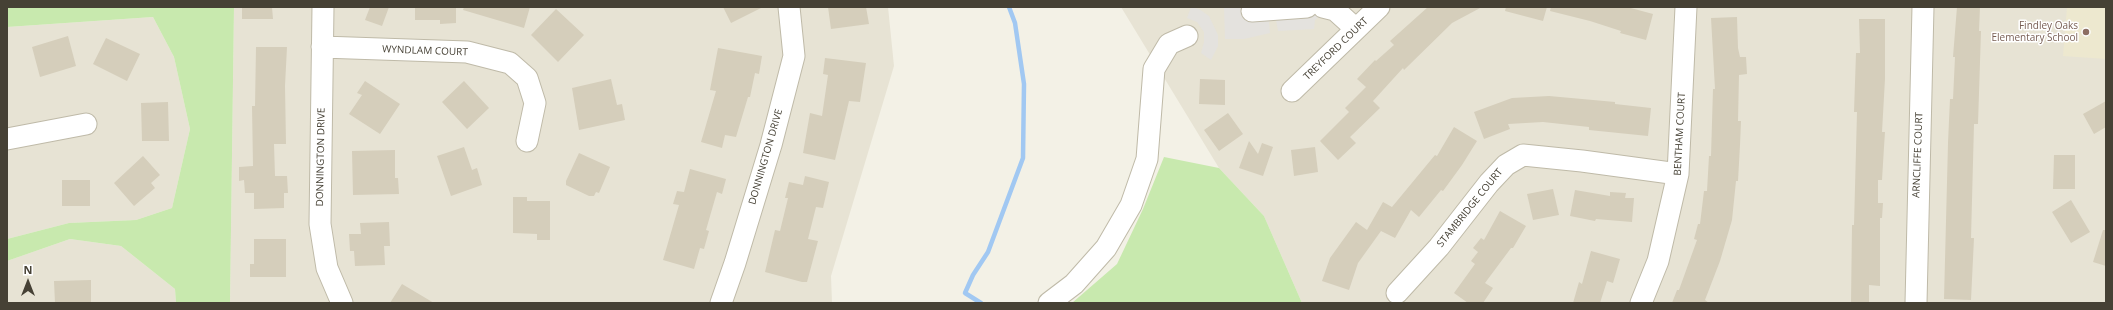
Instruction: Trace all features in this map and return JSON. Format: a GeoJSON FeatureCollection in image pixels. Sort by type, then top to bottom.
{"type":"FeatureCollection","features":[{"type":"Feature","properties":{"kind":"street","name":"DONNINGTON DRIVE"},"geometry":{"type":"LineString","coordinates":[[323,7],[320,224],[327,268],[342,303]]}},
{"type":"Feature","properties":{"kind":"street","name":"DONNINGTON DRIVE"},"geometry":{"type":"LineString","coordinates":[[721,303],[763,172],[794,56],[789,7]]}},
{"type":"Feature","properties":{"kind":"street"},"geometry":{"type":"LineString","coordinates":[[1252,11],[1307,7]]}},
{"type":"Feature","properties":{"kind":"street"},"geometry":{"type":"LineString","coordinates":[[1323,7],[1335,10],[1356,29]]}},
{"type":"Feature","properties":{"kind":"street","name":"TREYFORD COURT"},"geometry":{"type":"LineString","coordinates":[[1292,91],[1379,7]]}},
{"type":"Feature","properties":{"kind":"street","name":"BENTHAM COURT"},"geometry":{"type":"LineString","coordinates":[[1641,303],[1658,261],[1678,174],[1686,7]]}},
{"type":"Feature","properties":{"kind":"street","name":"ARNCLIFFE COURT"},"geometry":{"type":"LineString","coordinates":[[1916,303],[1923,7]]}},
{"type":"Feature","properties":{"kind":"street"},"geometry":{"type":"LineString","coordinates":[[1049,303],[1074,284],[1106,248],[1131,205],[1147,160],[1154,69],[1169,44],[1187,36]]}},
{"type":"Feature","properties":{"kind":"street","name":"WYNDLAM COURT"},"geometry":{"type":"LineString","coordinates":[[322,47],[467,52],[510,62],[527,78],[535,103],[527,141]]}},
{"type":"Feature","properties":{"kind":"street"},"geometry":{"type":"LineString","coordinates":[[7,139],[86,124]]}},
{"type":"Feature","properties":{"kind":"street","name":"STAMBRIDGE COURT"},"geometry":{"type":"LineString","coordinates":[[1397,293],[1439,247],[1488,183],[1506,165],[1523,156],[1582,161],[1678,174]]}},
{"type":"Feature","properties":{"kind":"shaded area"},"geometry":{"type":"Polygon","coordinates":[[[234,7],[888,7],[894,66],[831,276],[832,303],[230,303],[234,7]]]}},
{"type":"Feature","properties":{"kind":"shaded area"},"geometry":{"type":"Polygon","coordinates":[[[1121,7],[2106,7],[2106,303],[1302,303],[1264,216],[1219,168],[1121,7]]]}},
{"type":"Feature","properties":{"kind":"shaded area"},"geometry":{"type":"Polygon","coordinates":[[[1191,7],[1199,9],[1209,16],[1218,35],[1218,46],[1211,60],[1201,53],[1204,42],[1204,32],[1197,22],[1187,18],[1191,7]]]}},
{"type":"Feature","properties":{"kind":"shaded area"},"geometry":{"type":"Polygon","coordinates":[[[1224,7],[1342,7],[1319,16],[1315,20],[1314,29],[1278,31],[1276,20],[1273,18],[1269,22],[1270,33],[1244,39],[1225,39],[1224,7]]]}},
{"type":"Feature","properties":{"kind":"shaded area","name":"Findley Oaks Elementary School"},"geometry":{"type":"Polygon","coordinates":[[[2067,7],[2106,7],[2106,59],[2063,56],[2067,7]]]}},
{"type":"Feature","properties":{"kind":"shaded area"},"geometry":{"type":"Polygon","coordinates":[[[153,17],[174,57],[190,129],[172,208],[136,220],[69,223],[7,239],[7,27],[153,17]]]}},
{"type":"Feature","properties":{"kind":"shaded area"},"geometry":{"type":"Polygon","coordinates":[[[70,239],[121,246],[175,289],[176,303],[7,303],[7,261],[70,239]]]}},
{"type":"Feature","properties":{"kind":"green space"},"geometry":{"type":"Polygon","coordinates":[[[7,7],[234,7],[230,303],[176,303],[175,289],[121,246],[70,239],[7,261],[7,239],[69,223],[136,220],[172,208],[190,129],[174,57],[153,17],[7,27],[7,7]]]}},
{"type":"Feature","properties":{"kind":"green space"},"geometry":{"type":"Polygon","coordinates":[[[1164,157],[1219,168],[1264,216],[1302,303],[1072,303],[1117,264],[1143,209],[1164,157]]]}},
{"type":"Feature","properties":{"kind":"building"},"geometry":{"type":"Polygon","coordinates":[[[242,7],[272,7],[273,19],[242,19],[242,7]]]}},
{"type":"Feature","properties":{"kind":"building"},"geometry":{"type":"Polygon","coordinates":[[[370,7],[389,7],[382,26],[365,20],[370,7]]]}},
{"type":"Feature","properties":{"kind":"building"},"geometry":{"type":"Polygon","coordinates":[[[415,7],[456,7],[456,23],[440,24],[440,20],[415,20],[415,7]]]}},
{"type":"Feature","properties":{"kind":"building"},"geometry":{"type":"Polygon","coordinates":[[[464,7],[530,7],[524,28],[463,10],[464,7]]]}},
{"type":"Feature","properties":{"kind":"building"},"geometry":{"type":"Polygon","coordinates":[[[723,7],[763,7],[731,23],[723,7]]]}},
{"type":"Feature","properties":{"kind":"building"},"geometry":{"type":"Polygon","coordinates":[[[828,7],[866,7],[869,24],[831,29],[828,7]]]}},
{"type":"Feature","properties":{"kind":"building"},"geometry":{"type":"Polygon","coordinates":[[[1428,7],[1482,7],[1452,23],[1404,70],[1403,68],[1373,101],[1380,108],[1350,137],[1356,143],[1338,160],[1320,141],[1349,112],[1345,108],[1366,87],[1357,79],[1375,60],[1376,61],[1394,45],[1390,41],[1428,7]]]}},
{"type":"Feature","properties":{"kind":"building"},"geometry":{"type":"Polygon","coordinates":[[[1506,7],[1547,7],[1543,21],[1505,11],[1506,7]]]}},
{"type":"Feature","properties":{"kind":"building"},"geometry":{"type":"Polygon","coordinates":[[[1551,7],[1627,7],[1653,14],[1646,40],[1620,33],[1621,31],[1590,21],[1550,11],[1551,7]]]}},
{"type":"Feature","properties":{"kind":"building"},"geometry":{"type":"Polygon","coordinates":[[[1957,7],[1980,7],[1979,31],[1981,31],[1978,124],[1974,124],[1971,238],[1974,238],[1971,300],[1944,299],[1948,143],[1950,99],[1953,99],[1955,57],[1953,57],[1957,7]]]}},
{"type":"Feature","properties":{"kind":"building"},"geometry":{"type":"Polygon","coordinates":[[[556,9],[584,35],[558,62],[531,35],[556,9]]]}},
{"type":"Feature","properties":{"kind":"building"},"geometry":{"type":"Polygon","coordinates":[[[1737,17],[1738,48],[1740,57],[1746,57],[1747,74],[1739,75],[1738,121],[1741,121],[1740,145],[1738,181],[1736,181],[1732,220],[1720,261],[1705,300],[1709,303],[1672,303],[1677,290],[1679,290],[1697,240],[1694,239],[1698,224],[1700,224],[1704,191],[1707,191],[1709,156],[1711,156],[1713,89],[1715,89],[1711,18],[1737,17]]]}},
{"type":"Feature","properties":{"kind":"building"},"geometry":{"type":"Polygon","coordinates":[[[1859,19],[1885,19],[1885,79],[1882,132],[1885,132],[1882,180],[1878,180],[1878,203],[1883,203],[1882,218],[1880,218],[1880,286],[1869,285],[1869,303],[1851,303],[1852,225],[1854,225],[1857,112],[1854,112],[1856,53],[1860,53],[1859,19]]]}},
{"type":"Feature","properties":{"kind":"building"},"geometry":{"type":"Polygon","coordinates":[[[68,36],[76,66],[40,77],[32,47],[68,36]]]}},
{"type":"Feature","properties":{"kind":"building"},"geometry":{"type":"Polygon","coordinates":[[[106,38],[140,54],[127,81],[93,64],[106,38]]]}},
{"type":"Feature","properties":{"kind":"building"},"geometry":{"type":"Polygon","coordinates":[[[256,47],[287,47],[285,86],[286,144],[274,144],[275,176],[287,176],[288,193],[284,193],[284,208],[254,209],[254,193],[245,193],[244,180],[239,181],[239,167],[253,166],[252,106],[255,106],[256,47]]]}},
{"type":"Feature","properties":{"kind":"building"},"geometry":{"type":"Polygon","coordinates":[[[718,48],[762,56],[759,74],[755,73],[750,97],[748,97],[736,137],[725,135],[722,148],[701,142],[716,91],[710,90],[718,48]]]}},
{"type":"Feature","properties":{"kind":"building"},"geometry":{"type":"Polygon","coordinates":[[[825,58],[866,63],[860,102],[849,101],[835,160],[803,153],[810,113],[822,116],[828,75],[823,74],[825,58]]]}},
{"type":"Feature","properties":{"kind":"building"},"geometry":{"type":"Polygon","coordinates":[[[611,79],[617,105],[622,104],[625,120],[579,130],[572,88],[611,79]]]}},
{"type":"Feature","properties":{"kind":"building"},"geometry":{"type":"Polygon","coordinates":[[[1200,79],[1225,80],[1225,105],[1199,104],[1200,79]]]}},
{"type":"Feature","properties":{"kind":"building"},"geometry":{"type":"Polygon","coordinates":[[[365,81],[400,104],[380,134],[349,114],[362,95],[357,93],[365,81]]]}},
{"type":"Feature","properties":{"kind":"building"},"geometry":{"type":"Polygon","coordinates":[[[464,81],[489,108],[467,129],[442,102],[464,81]]]}},
{"type":"Feature","properties":{"kind":"building"},"geometry":{"type":"Polygon","coordinates":[[[1549,96],[1615,102],[1615,104],[1651,108],[1648,136],[1589,130],[1589,127],[1543,122],[1508,124],[1510,129],[1484,139],[1474,112],[1512,98],[1549,96]]]}},
{"type":"Feature","properties":{"kind":"building"},"geometry":{"type":"Polygon","coordinates":[[[2106,101],[2106,127],[2094,134],[2083,114],[2106,101]]]}},
{"type":"Feature","properties":{"kind":"building"},"geometry":{"type":"Polygon","coordinates":[[[168,102],[169,141],[142,141],[141,103],[168,102]]]}},
{"type":"Feature","properties":{"kind":"building"},"geometry":{"type":"Polygon","coordinates":[[[1228,113],[1243,134],[1219,151],[1204,130],[1228,113]]]}},
{"type":"Feature","properties":{"kind":"building"},"geometry":{"type":"Polygon","coordinates":[[[1454,127],[1477,141],[1443,191],[1441,190],[1419,217],[1411,210],[1395,238],[1381,231],[1358,263],[1349,290],[1322,281],[1330,258],[1356,222],[1367,230],[1383,202],[1392,207],[1435,155],[1437,156],[1454,127]]]}},
{"type":"Feature","properties":{"kind":"building"},"geometry":{"type":"Polygon","coordinates":[[[1249,141],[1258,154],[1262,143],[1273,147],[1263,176],[1239,168],[1249,141]]]}},
{"type":"Feature","properties":{"kind":"building"},"geometry":{"type":"Polygon","coordinates":[[[464,147],[472,170],[477,168],[482,185],[451,196],[437,156],[464,147]]]}},
{"type":"Feature","properties":{"kind":"building"},"geometry":{"type":"Polygon","coordinates":[[[1315,147],[1318,172],[1294,176],[1291,150],[1315,147]]]}},
{"type":"Feature","properties":{"kind":"building"},"geometry":{"type":"Polygon","coordinates":[[[395,150],[395,178],[398,178],[399,194],[353,195],[352,151],[395,150]]]}},
{"type":"Feature","properties":{"kind":"building"},"geometry":{"type":"Polygon","coordinates":[[[579,153],[610,167],[599,193],[596,192],[594,196],[589,196],[566,185],[566,181],[579,153]]]}},
{"type":"Feature","properties":{"kind":"building"},"geometry":{"type":"Polygon","coordinates":[[[2054,155],[2075,155],[2075,189],[2053,189],[2054,155]]]}},
{"type":"Feature","properties":{"kind":"building"},"geometry":{"type":"Polygon","coordinates":[[[143,156],[160,175],[151,183],[155,188],[134,206],[114,183],[143,156]]]}},
{"type":"Feature","properties":{"kind":"building"},"geometry":{"type":"Polygon","coordinates":[[[690,169],[726,179],[722,194],[717,192],[706,230],[709,231],[704,249],[700,248],[694,269],[663,260],[679,205],[673,204],[677,191],[684,192],[690,169]]]}},
{"type":"Feature","properties":{"kind":"building"},"geometry":{"type":"Polygon","coordinates":[[[805,176],[829,182],[823,208],[816,207],[808,239],[818,241],[807,282],[802,282],[765,272],[775,230],[780,231],[788,198],[785,198],[789,182],[803,185],[805,176]]]}},
{"type":"Feature","properties":{"kind":"building"},"geometry":{"type":"Polygon","coordinates":[[[62,180],[90,180],[90,206],[62,206],[62,180]]]}},
{"type":"Feature","properties":{"kind":"building"},"geometry":{"type":"Polygon","coordinates":[[[1553,189],[1559,215],[1533,220],[1527,194],[1553,189]]]}},
{"type":"Feature","properties":{"kind":"building"},"geometry":{"type":"Polygon","coordinates":[[[1575,190],[1610,196],[1610,192],[1626,193],[1625,198],[1634,198],[1632,222],[1596,219],[1595,221],[1570,216],[1575,190]]]}},
{"type":"Feature","properties":{"kind":"building"},"geometry":{"type":"Polygon","coordinates":[[[513,197],[527,197],[527,201],[550,201],[550,240],[537,240],[537,234],[513,233],[513,197]]]}},
{"type":"Feature","properties":{"kind":"building"},"geometry":{"type":"Polygon","coordinates":[[[2071,200],[2090,232],[2071,243],[2052,212],[2071,200]]]}},
{"type":"Feature","properties":{"kind":"building"},"geometry":{"type":"Polygon","coordinates":[[[1500,211],[1526,226],[1513,248],[1511,248],[1485,283],[1493,288],[1483,303],[1468,303],[1454,293],[1475,264],[1471,261],[1478,252],[1473,248],[1481,238],[1484,240],[1500,211]]]}},
{"type":"Feature","properties":{"kind":"building"},"geometry":{"type":"Polygon","coordinates":[[[389,222],[390,246],[384,246],[385,265],[355,266],[354,251],[350,251],[349,234],[361,234],[360,223],[389,222]]]}},
{"type":"Feature","properties":{"kind":"building"},"geometry":{"type":"Polygon","coordinates":[[[2103,230],[2106,230],[2106,266],[2093,262],[2103,230]]]}},
{"type":"Feature","properties":{"kind":"building"},"geometry":{"type":"Polygon","coordinates":[[[254,239],[286,239],[286,277],[250,277],[250,264],[254,264],[254,239]]]}},
{"type":"Feature","properties":{"kind":"building"},"geometry":{"type":"Polygon","coordinates":[[[1591,251],[1620,259],[1613,283],[1607,281],[1600,303],[1573,303],[1579,282],[1582,284],[1591,251]]]}},
{"type":"Feature","properties":{"kind":"building"},"geometry":{"type":"Polygon","coordinates":[[[91,280],[91,303],[55,303],[54,281],[91,280]]]}},
{"type":"Feature","properties":{"kind":"building"},"geometry":{"type":"Polygon","coordinates":[[[402,284],[434,303],[390,303],[402,284]]]}},
{"type":"Feature","properties":{"kind":"waterway"},"geometry":{"type":"LineString","coordinates":[[981,303],[965,293],[973,275],[988,252],[1023,158],[1024,84],[1015,23],[1009,7]]}},
{"type":"Feature","properties":{"kind":"place","name":"Findley Oaks Elementary School"},"geometry":{"type":"Point","coordinates":[2086,32]}}]}
